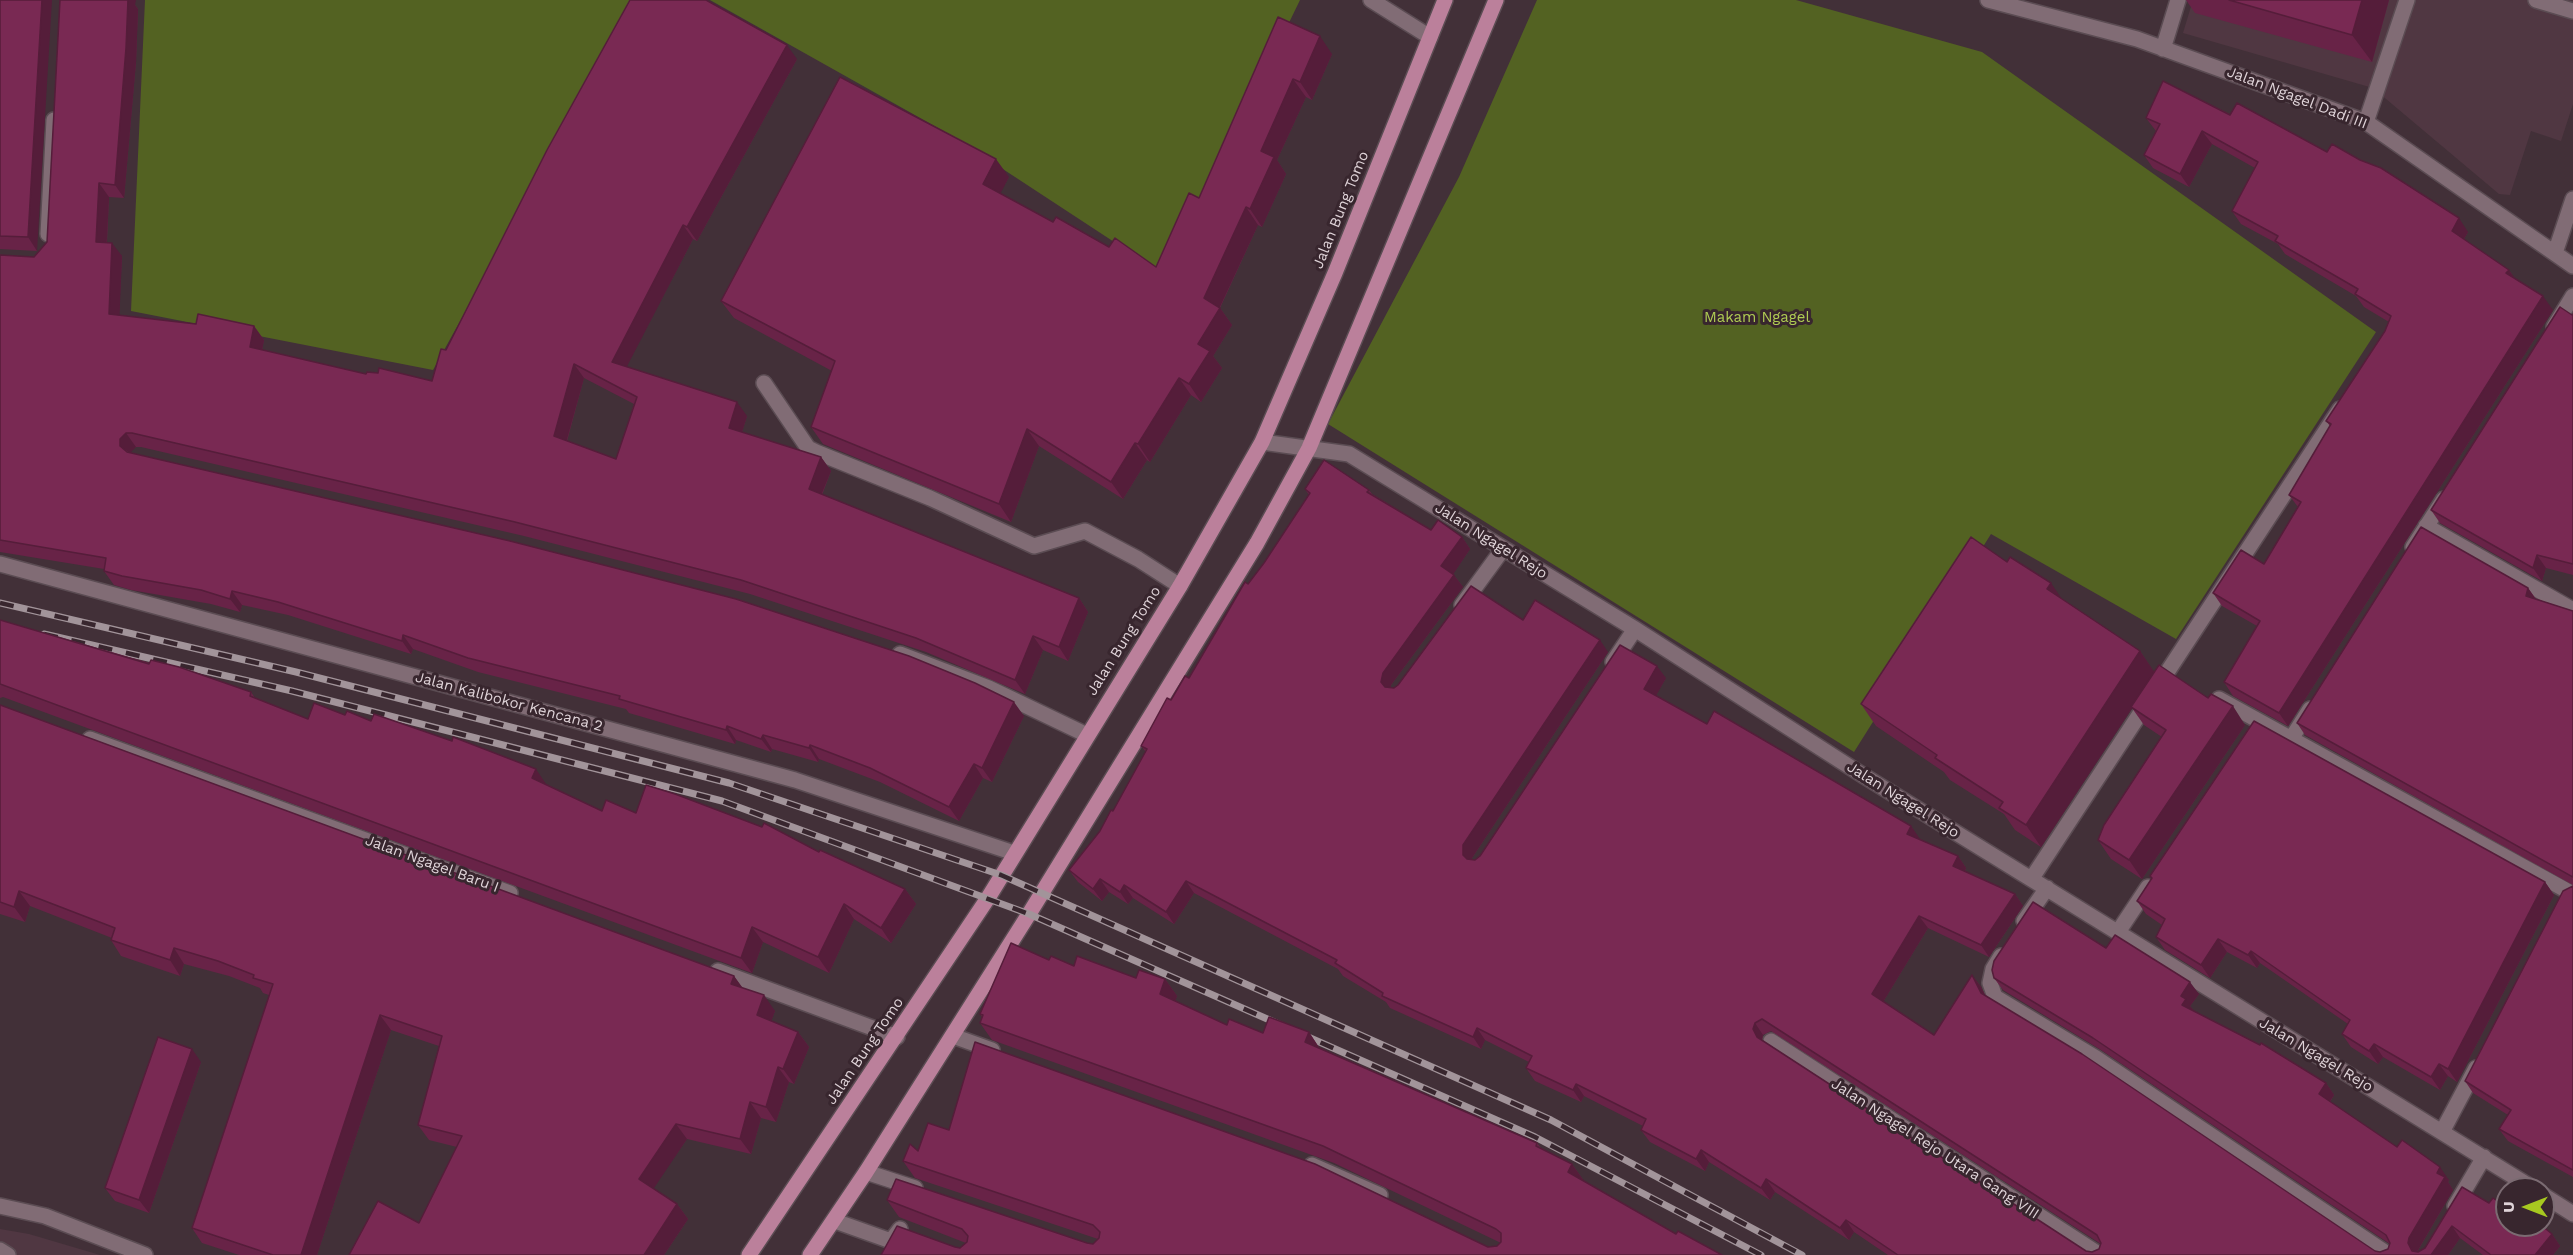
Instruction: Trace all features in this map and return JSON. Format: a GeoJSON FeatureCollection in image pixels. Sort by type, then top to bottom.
{"type":"FeatureCollection","features":[{"type":"Feature","properties":{"kind":"main road","name":"Jalan Bung Tomo"},"geometry":{"type":"LineString","coordinates":[[749,1255],[988,898],[1014,852],[1180,586],[1262,442],[1335,273],[1445,0]]}},
{"type":"Feature","properties":{"kind":"main road"},"geometry":{"type":"LineString","coordinates":[[810,1255],[953,1036],[1257,543],[1309,448],[1496,0]]}},
{"type":"Feature","properties":{"kind":"street"},"geometry":{"type":"LineString","coordinates":[[1371,0],[1430,37]]}},
{"type":"Feature","properties":{"kind":"street","name":"Jalan Ngagel Dadi III"},"geometry":{"type":"LineString","coordinates":[[1988,0],[2030,5],[2137,39],[2366,122],[2573,266]]}},
{"type":"Feature","properties":{"kind":"street"},"geometry":{"type":"LineString","coordinates":[[2163,49],[2178,0]]}},
{"type":"Feature","properties":{"kind":"street"},"geometry":{"type":"LineString","coordinates":[[2366,122],[2407,0]]}},
{"type":"Feature","properties":{"kind":"street"},"geometry":{"type":"LineString","coordinates":[[2536,0],[2573,11]]}},
{"type":"Feature","properties":{"kind":"street"},"geometry":{"type":"LineString","coordinates":[[48,244],[55,108]]}},
{"type":"Feature","properties":{"kind":"street"},"geometry":{"type":"LineString","coordinates":[[2555,253],[2573,199]]}},
{"type":"Feature","properties":{"kind":"street"},"geometry":{"type":"LineString","coordinates":[[2546,339],[2573,296]]}},
{"type":"Feature","properties":{"kind":"street"},"geometry":{"type":"LineString","coordinates":[[764,382],[808,448],[816,453],[930,498],[1034,546],[1085,531],[1138,559],[1180,586]]}},
{"type":"Feature","properties":{"kind":"street"},"geometry":{"type":"LineString","coordinates":[[2032,878],[2346,399]]}},
{"type":"Feature","properties":{"kind":"street","name":"Jalan Ngagel Rejo"},"geometry":{"type":"LineString","coordinates":[[1262,442],[1349,454],[1635,629],[1864,777],[2032,878],[2515,1177]]}},
{"type":"Feature","properties":{"kind":"street"},"geometry":{"type":"LineString","coordinates":[[2402,565],[2451,487]]}},
{"type":"Feature","properties":{"kind":"street"},"geometry":{"type":"LineString","coordinates":[[2426,526],[2573,610]]}},
{"type":"Feature","properties":{"kind":"street"},"geometry":{"type":"LineString","coordinates":[[1455,615],[1503,549]]}},
{"type":"Feature","properties":{"kind":"street","name":"Jalan Kalibokor Kencana 2"},"geometry":{"type":"LineString","coordinates":[[0,564],[795,780],[1014,852]]}},
{"type":"Feature","properties":{"kind":"street"},"geometry":{"type":"LineString","coordinates":[[1602,678],[1635,629]]}},
{"type":"Feature","properties":{"kind":"street"},"geometry":{"type":"LineString","coordinates":[[890,651],[989,688],[1087,735]]}},
{"type":"Feature","properties":{"kind":"street"},"geometry":{"type":"LineString","coordinates":[[2219,699],[2256,727],[2291,739],[2568,896]]}},
{"type":"Feature","properties":{"kind":"street"},"geometry":{"type":"LineString","coordinates":[[2291,739],[2315,700]]}},
{"type":"Feature","properties":{"kind":"street","name":"Jalan Ngagel Baru I"},"geometry":{"type":"LineString","coordinates":[[78,734],[523,898]]}},
{"type":"Feature","properties":{"kind":"street"},"geometry":{"type":"LineString","coordinates":[[2118,932],[2154,878]]}},
{"type":"Feature","properties":{"kind":"street"},"geometry":{"type":"LineString","coordinates":[[2047,888],[1993,969],[1990,983],[1995,997],[2096,1058],[2389,1255]]}},
{"type":"Feature","properties":{"kind":"street"},"geometry":{"type":"LineString","coordinates":[[701,964],[897,1037]]}},
{"type":"Feature","properties":{"kind":"street"},"geometry":{"type":"LineString","coordinates":[[953,1036],[1006,1055]]}},
{"type":"Feature","properties":{"kind":"street","name":"Jalan Ngagel Rejo Utara Gang VIII"},"geometry":{"type":"LineString","coordinates":[[1771,1041],[2100,1255]]}},
{"type":"Feature","properties":{"kind":"street"},"geometry":{"type":"LineString","coordinates":[[2442,1132],[2481,1059]]}},
{"type":"Feature","properties":{"kind":"street"},"geometry":{"type":"LineString","coordinates":[[2449,1216],[2484,1157]]}},
{"type":"Feature","properties":{"kind":"street"},"geometry":{"type":"LineString","coordinates":[[1298,1160],[1331,1172],[1396,1203]]}},
{"type":"Feature","properties":{"kind":"street"},"geometry":{"type":"LineString","coordinates":[[866,1172],[935,1194]]}},
{"type":"Feature","properties":{"kind":"street"},"geometry":{"type":"LineString","coordinates":[[2555,1203],[2573,1214]]}},
{"type":"Feature","properties":{"kind":"street"},"geometry":{"type":"LineString","coordinates":[[0,1206],[45,1216],[145,1255]]}},
{"type":"Feature","properties":{"kind":"street"},"geometry":{"type":"LineString","coordinates":[[834,1221],[891,1241]]}},
{"type":"Feature","properties":{"kind":"street"},"geometry":{"type":"LineString","coordinates":[[881,1255],[898,1229],[920,1236]]}},
{"type":"Feature","properties":{"kind":"street"},"geometry":{"type":"LineString","coordinates":[[0,1251],[8,1255]]}},
{"type":"Feature","properties":{"kind":"shaded area"},"geometry":{"type":"Polygon","coordinates":[[[2193,0],[2573,0],[2573,104],[2561,141],[2531,131],[2510,195],[2499,194],[2373,88],[2183,33],[2193,0]]]}},
{"type":"Feature","properties":{"kind":"shaded area"},"geometry":{"type":"Polygon","coordinates":[[[0,1229],[29,1234],[100,1255],[0,1255],[0,1229]]]}},
{"type":"Feature","properties":{"kind":"green space"},"geometry":{"type":"Polygon","coordinates":[[[145,0],[638,0],[433,370],[131,311],[145,0]]]}},
{"type":"Feature","properties":{"kind":"green space"},"geometry":{"type":"Polygon","coordinates":[[[710,0],[1300,0],[1166,276],[954,137],[710,0]]]}},
{"type":"Feature","properties":{"kind":"green space","name":"Makam Ngagel"},"geometry":{"type":"Polygon","coordinates":[[[1537,0],[1796,0],[1982,52],[2376,332],[2176,639],[1991,534],[1854,752],[1328,424],[1459,177],[1537,0]]]}},
{"type":"Feature","properties":{"kind":"building"},"geometry":{"type":"Polygon","coordinates":[[[0,0],[42,0],[28,237],[0,236],[0,0]]]}},
{"type":"Feature","properties":{"kind":"building"},"geometry":{"type":"Polygon","coordinates":[[[60,0],[128,0],[115,185],[99,183],[96,242],[112,243],[109,314],[196,324],[198,314],[254,326],[250,347],[366,374],[367,372],[378,373],[379,368],[432,381],[441,349],[446,350],[547,150],[630,0],[706,0],[787,45],[687,227],[683,225],[612,362],[737,402],[729,428],[821,457],[809,489],[1079,598],[1059,647],[1033,636],[1015,680],[916,638],[741,580],[515,522],[132,433],[126,433],[120,439],[120,446],[127,452],[510,541],[736,599],[909,656],[975,683],[1014,702],[982,768],[974,764],[949,807],[870,768],[810,745],[809,748],[763,735],[761,739],[727,726],[726,730],[619,699],[620,696],[468,658],[403,635],[402,641],[278,602],[232,591],[230,599],[201,590],[122,576],[104,571],[106,558],[0,540],[0,255],[34,257],[47,242],[60,0]],[[574,364],[554,436],[616,459],[637,397],[574,364]]]}},
{"type":"Feature","properties":{"kind":"building"},"geometry":{"type":"Polygon","coordinates":[[[2229,0],[2362,0],[2352,35],[2229,0]]]}},
{"type":"Feature","properties":{"kind":"building"},"geometry":{"type":"Polygon","coordinates":[[[1278,17],[1320,36],[1300,82],[1293,79],[1261,151],[1274,157],[1250,209],[1246,207],[1204,298],[1220,308],[1198,344],[1210,351],[1189,384],[1179,378],[1138,444],[1135,443],[1111,482],[1027,429],[999,504],[811,427],[835,361],[721,301],[840,77],[996,159],[983,184],[1053,222],[1056,217],[1109,247],[1115,238],[1156,267],[1189,193],[1199,198],[1278,17]]]}},
{"type":"Feature","properties":{"kind":"building"},"geometry":{"type":"Polygon","coordinates":[[[2163,81],[2230,115],[2237,103],[2327,152],[2332,144],[2360,160],[2381,168],[2459,218],[2452,231],[2509,270],[2506,273],[2543,296],[2279,713],[2224,682],[2260,621],[2213,593],[2241,550],[2264,564],[2301,502],[2289,495],[2331,424],[2326,421],[2385,331],[2391,316],[2355,294],[2358,289],[2275,241],[2278,236],[2232,211],[2258,162],[2202,131],[2180,174],[2144,155],[2160,124],[2146,118],[2163,81]]]}},
{"type":"Feature","properties":{"kind":"building"},"geometry":{"type":"Polygon","coordinates":[[[2560,307],[2573,314],[2573,564],[2537,555],[2533,568],[2431,510],[2560,307]]]}},
{"type":"Feature","properties":{"kind":"building"},"geometry":{"type":"Polygon","coordinates":[[[1324,460],[1369,490],[1367,492],[1431,530],[1438,520],[1462,537],[1441,566],[1454,575],[1383,673],[1381,682],[1385,687],[1394,688],[1398,685],[1471,586],[1523,620],[1535,600],[1600,640],[1463,845],[1463,855],[1467,859],[1475,860],[1480,856],[1620,645],[1657,666],[1644,689],[1707,724],[1714,711],[1911,826],[1907,834],[1958,856],[1953,866],[2015,894],[1981,945],[1919,916],[1872,994],[1934,1035],[1972,975],[1981,993],[2082,1054],[2375,1251],[2388,1249],[2390,1243],[2386,1235],[2093,1038],[1994,978],[1992,970],[1994,961],[2033,902],[2106,948],[2115,935],[2190,982],[2181,996],[2186,999],[2182,1005],[2260,1045],[2261,1043],[2326,1083],[2319,1094],[2397,1147],[2402,1140],[2440,1167],[2437,1173],[2445,1177],[2409,1238],[2408,1243],[2412,1251],[2418,1252],[2425,1248],[2462,1187],[2489,1203],[2493,1198],[2495,1199],[2495,1237],[2550,1237],[2535,1255],[2491,1255],[2452,1226],[2431,1255],[1898,1255],[1846,1220],[1840,1228],[1766,1179],[1761,1188],[1701,1150],[1696,1159],[1641,1130],[1646,1119],[1576,1084],[1573,1090],[1526,1068],[1532,1056],[1477,1028],[1473,1037],[1382,996],[1383,993],[1335,963],[1337,960],[1186,881],[1166,912],[1124,885],[1120,892],[1100,879],[1093,889],[1069,870],[1100,831],[1111,810],[1113,811],[1147,749],[1141,746],[1167,698],[1171,700],[1185,676],[1189,678],[1245,582],[1248,584],[1264,563],[1310,493],[1305,489],[1324,460]],[[1762,1019],[1755,1023],[1753,1029],[1757,1037],[2086,1251],[2092,1252],[2099,1249],[2101,1243],[2097,1235],[1762,1019]]]}},
{"type":"Feature","properties":{"kind":"building"},"geometry":{"type":"Polygon","coordinates":[[[2421,527],[2528,588],[2526,596],[2573,611],[2573,877],[2297,723],[2421,527]]]}},
{"type":"Feature","properties":{"kind":"building"},"geometry":{"type":"Polygon","coordinates":[[[1971,537],[2007,562],[2010,557],[2051,583],[2047,589],[2140,651],[2026,825],[1999,808],[2003,802],[1935,758],[1937,755],[1861,704],[1971,537]]]}},
{"type":"Feature","properties":{"kind":"building"},"geometry":{"type":"Polygon","coordinates":[[[0,620],[149,664],[151,660],[179,667],[251,692],[250,696],[308,719],[314,703],[345,715],[347,711],[371,721],[374,714],[452,741],[453,737],[536,769],[532,778],[602,811],[606,800],[636,813],[646,785],[762,827],[764,823],[819,852],[820,850],[905,889],[881,928],[844,904],[818,957],[752,927],[741,958],[0,684],[0,620]]]}},
{"type":"Feature","properties":{"kind":"building"},"geometry":{"type":"Polygon","coordinates":[[[2159,665],[2208,698],[2211,694],[2233,706],[2129,860],[2098,840],[2104,825],[2166,730],[2131,707],[2159,665]]]}},
{"type":"Feature","properties":{"kind":"building"},"geometry":{"type":"Polygon","coordinates":[[[0,705],[734,976],[731,984],[764,995],[757,1015],[798,1032],[783,1069],[778,1067],[766,1107],[750,1102],[740,1139],[676,1124],[639,1179],[677,1204],[644,1255],[349,1255],[378,1201],[419,1223],[462,1136],[418,1125],[442,1036],[380,1015],[301,1255],[273,1255],[192,1228],[273,984],[253,978],[254,975],[218,961],[174,948],[170,960],[111,940],[115,928],[19,891],[14,907],[0,902],[0,705]]]}},
{"type":"Feature","properties":{"kind":"building"},"geometry":{"type":"Polygon","coordinates":[[[2254,721],[2545,882],[2448,1069],[2439,1064],[2431,1077],[2374,1044],[2369,1051],[2342,1034],[2350,1020],[2251,951],[2248,955],[2218,939],[2201,965],[2156,937],[2165,919],[2137,901],[2152,878],[2150,876],[2254,721]]]}},
{"type":"Feature","properties":{"kind":"building"},"geometry":{"type":"Polygon","coordinates":[[[2573,886],[2573,1170],[2499,1129],[2511,1110],[2465,1081],[2563,891],[2573,886]]]}},
{"type":"Feature","properties":{"kind":"building"},"geometry":{"type":"Polygon","coordinates":[[[1011,943],[1049,960],[1051,956],[1074,966],[1077,956],[1136,978],[1139,970],[1165,979],[1160,994],[1227,1025],[1229,1019],[1263,1033],[1269,1017],[1309,1032],[1305,1042],[1537,1143],[1536,1146],[1572,1164],[1568,1172],[1676,1234],[1678,1231],[1722,1255],[881,1255],[897,1226],[955,1247],[960,1248],[967,1242],[968,1236],[962,1229],[887,1200],[896,1179],[1087,1243],[1093,1244],[1099,1238],[1100,1232],[1093,1225],[903,1161],[910,1144],[918,1151],[928,1123],[949,1130],[975,1042],[1315,1164],[1488,1247],[1497,1246],[1501,1242],[1501,1233],[1496,1229],[1323,1146],[980,1023],[983,1015],[980,1014],[1011,943]]]}},
{"type":"Feature","properties":{"kind":"building"},"geometry":{"type":"Polygon","coordinates":[[[158,1037],[192,1049],[139,1200],[105,1188],[158,1037]]]}},
{"type":"Feature","properties":{"kind":"railway"},"geometry":{"type":"LineString","coordinates":[[0,603],[296,672],[729,783],[1001,875],[1551,1120],[1802,1255]]}},
{"type":"Feature","properties":{"kind":"railway"},"geometry":{"type":"LineString","coordinates":[[44,634],[292,691],[722,801],[1029,914],[1535,1137],[1761,1255]]}}]}
